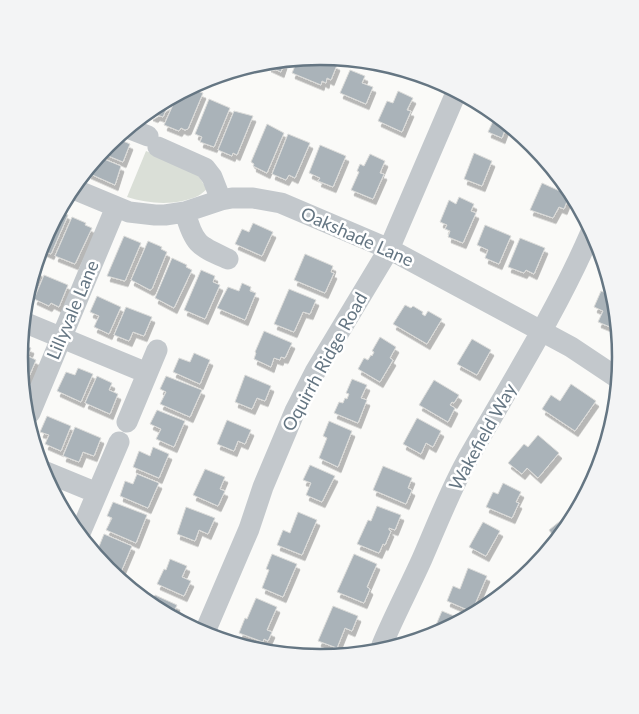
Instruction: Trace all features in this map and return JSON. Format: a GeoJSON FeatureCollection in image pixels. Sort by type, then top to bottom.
{"type":"FeatureCollection","features":[{"type":"Feature","properties":{"kind":"street","name":"Oquirrh Ridge Road"},"geometry":{"type":"LineString","coordinates":[[207,627],[248,529],[262,487],[295,411],[315,372],[390,249],[454,98]]}},
{"type":"Feature","properties":{"kind":"street"},"geometry":{"type":"LineString","coordinates":[[145,137],[205,168],[212,177],[220,200]]}},
{"type":"Feature","properties":{"kind":"street","name":"Oakshade Lane"},"geometry":{"type":"LineString","coordinates":[[79,191],[116,207],[142,214],[165,215],[185,212],[220,200],[243,197],[272,201],[390,249],[583,354],[611,374]]}},
{"type":"Feature","properties":{"kind":"street","name":"Lillyvale Lane"},"geometry":{"type":"LineString","coordinates":[[32,408],[116,207]]}},
{"type":"Feature","properties":{"kind":"street"},"geometry":{"type":"LineString","coordinates":[[185,212],[191,233],[196,242],[203,248],[228,259]]}},
{"type":"Feature","properties":{"kind":"street","name":"Wakefield Way"},"geometry":{"type":"LineString","coordinates":[[384,641],[451,492],[542,331],[587,240]]}},
{"type":"Feature","properties":{"kind":"street"},"geometry":{"type":"LineString","coordinates":[[29,324],[147,373]]}},
{"type":"Feature","properties":{"kind":"street"},"geometry":{"type":"LineString","coordinates":[[127,422],[157,350]]}},
{"type":"Feature","properties":{"kind":"street"},"geometry":{"type":"LineString","coordinates":[[82,527],[118,442]]}},
{"type":"Feature","properties":{"kind":"street"},"geometry":{"type":"LineString","coordinates":[[53,475],[97,493]]}},
{"type":"Feature","properties":{"kind":"shaded area"},"geometry":{"type":"Polygon","coordinates":[[[146,151],[195,171],[207,189],[198,196],[172,203],[144,201],[127,197],[146,151]]]}},
{"type":"Feature","properties":{"kind":"building"},"geometry":{"type":"Polygon","coordinates":[[[295,66],[337,66],[331,80],[327,78],[326,83],[322,81],[321,85],[292,73],[295,66]]]}},
{"type":"Feature","properties":{"kind":"building"},"geometry":{"type":"Polygon","coordinates":[[[283,67],[281,72],[274,69],[283,67]]]}},
{"type":"Feature","properties":{"kind":"building"},"geometry":{"type":"Polygon","coordinates":[[[350,70],[365,76],[362,83],[373,87],[366,104],[340,93],[350,70]]]}},
{"type":"Feature","properties":{"kind":"building"},"geometry":{"type":"Polygon","coordinates":[[[198,91],[203,93],[188,129],[181,128],[179,131],[164,125],[173,105],[198,91]]]}},
{"type":"Feature","properties":{"kind":"building"},"geometry":{"type":"Polygon","coordinates":[[[398,91],[413,98],[407,110],[411,111],[402,132],[378,121],[387,101],[393,103],[398,91]]]}},
{"type":"Feature","properties":{"kind":"building"},"geometry":{"type":"Polygon","coordinates":[[[209,99],[230,108],[214,147],[200,142],[202,137],[195,134],[209,99]]]}},
{"type":"Feature","properties":{"kind":"building"},"geometry":{"type":"Polygon","coordinates":[[[167,108],[163,117],[157,115],[154,116],[167,108]]]}},
{"type":"Feature","properties":{"kind":"building"},"geometry":{"type":"Polygon","coordinates":[[[234,111],[253,116],[237,155],[233,153],[232,156],[218,150],[234,111]]]}},
{"type":"Feature","properties":{"kind":"building"},"geometry":{"type":"Polygon","coordinates":[[[493,122],[505,131],[502,138],[488,132],[493,122]]]}},
{"type":"Feature","properties":{"kind":"building"},"geometry":{"type":"Polygon","coordinates":[[[267,124],[284,133],[267,173],[253,166],[254,164],[251,162],[267,124]]]}},
{"type":"Feature","properties":{"kind":"building"},"geometry":{"type":"Polygon","coordinates":[[[288,134],[310,143],[295,178],[289,175],[286,180],[272,174],[288,134]]]}},
{"type":"Feature","properties":{"kind":"building"},"geometry":{"type":"Polygon","coordinates":[[[123,141],[130,144],[123,162],[108,156],[123,141]]]}},
{"type":"Feature","properties":{"kind":"building"},"geometry":{"type":"Polygon","coordinates":[[[320,145],[346,156],[333,187],[318,181],[320,178],[309,173],[320,145]]]}},
{"type":"Feature","properties":{"kind":"building"},"geometry":{"type":"Polygon","coordinates":[[[474,153],[492,161],[482,186],[464,179],[474,153]]]}},
{"type":"Feature","properties":{"kind":"building"},"geometry":{"type":"Polygon","coordinates":[[[370,154],[385,161],[380,173],[384,174],[373,199],[351,190],[359,172],[357,171],[360,164],[364,166],[370,154]]]}},
{"type":"Feature","properties":{"kind":"building"},"geometry":{"type":"Polygon","coordinates":[[[105,159],[121,166],[115,185],[92,175],[105,159]]]}},
{"type":"Feature","properties":{"kind":"building"},"geometry":{"type":"Polygon","coordinates":[[[542,183],[559,191],[567,202],[564,209],[559,207],[553,218],[530,210],[542,183]]]}},
{"type":"Feature","properties":{"kind":"building"},"geometry":{"type":"Polygon","coordinates":[[[459,197],[474,204],[471,211],[476,213],[463,243],[448,237],[450,231],[445,229],[447,225],[440,222],[449,200],[456,204],[459,197]]]}},
{"type":"Feature","properties":{"kind":"building"},"geometry":{"type":"Polygon","coordinates":[[[66,214],[68,215],[51,254],[47,252],[66,214]]]}},
{"type":"Feature","properties":{"kind":"building"},"geometry":{"type":"Polygon","coordinates":[[[72,217],[92,228],[75,264],[55,256],[72,217]]]}},
{"type":"Feature","properties":{"kind":"building"},"geometry":{"type":"Polygon","coordinates":[[[253,223],[273,232],[262,256],[235,244],[242,229],[249,232],[253,223]]]}},
{"type":"Feature","properties":{"kind":"building"},"geometry":{"type":"Polygon","coordinates":[[[485,225],[511,236],[499,264],[485,258],[488,250],[477,245],[485,225]]]}},
{"type":"Feature","properties":{"kind":"building"},"geometry":{"type":"Polygon","coordinates":[[[124,236],[141,243],[125,281],[107,276],[124,236]]]}},
{"type":"Feature","properties":{"kind":"building"},"geometry":{"type":"Polygon","coordinates":[[[520,238],[545,248],[534,274],[526,270],[524,273],[508,267],[520,238]]]}},
{"type":"Feature","properties":{"kind":"building"},"geometry":{"type":"Polygon","coordinates":[[[148,241],[162,247],[161,249],[167,252],[150,290],[131,280],[148,241]]]}},
{"type":"Feature","properties":{"kind":"building"},"geometry":{"type":"Polygon","coordinates":[[[305,254],[333,266],[331,272],[334,273],[325,293],[294,280],[305,254]]]}},
{"type":"Feature","properties":{"kind":"building"},"geometry":{"type":"Polygon","coordinates":[[[172,258],[187,265],[186,267],[192,270],[174,308],[155,298],[172,258]]]}},
{"type":"Feature","properties":{"kind":"building"},"geometry":{"type":"Polygon","coordinates":[[[201,270],[215,276],[213,282],[220,285],[205,319],[184,310],[201,270]]]}},
{"type":"Feature","properties":{"kind":"building"},"geometry":{"type":"Polygon","coordinates":[[[44,275],[68,285],[59,307],[51,303],[49,306],[34,299],[44,275]]]}},
{"type":"Feature","properties":{"kind":"building"},"geometry":{"type":"Polygon","coordinates":[[[242,283],[251,287],[250,291],[256,293],[245,320],[217,308],[228,287],[239,291],[242,283]]]}},
{"type":"Feature","properties":{"kind":"building"},"geometry":{"type":"Polygon","coordinates":[[[289,289],[316,300],[310,314],[303,312],[294,332],[274,324],[289,289]]]}},
{"type":"Feature","properties":{"kind":"building"},"geometry":{"type":"Polygon","coordinates":[[[601,291],[604,292],[610,327],[598,322],[603,311],[594,307],[601,291]]]}},
{"type":"Feature","properties":{"kind":"building"},"geometry":{"type":"Polygon","coordinates":[[[97,296],[121,307],[109,334],[94,327],[99,316],[90,312],[97,296]]]}},
{"type":"Feature","properties":{"kind":"building"},"geometry":{"type":"Polygon","coordinates":[[[405,305],[411,308],[413,306],[423,312],[422,314],[425,316],[428,311],[442,319],[427,344],[393,324],[405,305]]]}},
{"type":"Feature","properties":{"kind":"building"},"geometry":{"type":"Polygon","coordinates":[[[126,307],[152,317],[144,336],[133,332],[129,341],[114,335],[126,307]]]}},
{"type":"Feature","properties":{"kind":"building"},"geometry":{"type":"Polygon","coordinates":[[[264,331],[292,343],[285,358],[281,357],[280,360],[274,358],[271,367],[254,359],[264,331]]]}},
{"type":"Feature","properties":{"kind":"building"},"geometry":{"type":"Polygon","coordinates":[[[380,337],[396,347],[390,358],[393,360],[380,382],[358,369],[364,358],[368,360],[372,356],[374,352],[372,351],[380,337]]]}},
{"type":"Feature","properties":{"kind":"building"},"geometry":{"type":"Polygon","coordinates":[[[472,339],[491,350],[477,375],[457,364],[472,339]]]}},
{"type":"Feature","properties":{"kind":"building"},"geometry":{"type":"Polygon","coordinates":[[[194,353],[210,360],[200,384],[173,372],[179,358],[190,362],[194,353]]]}},
{"type":"Feature","properties":{"kind":"building"},"geometry":{"type":"Polygon","coordinates":[[[28,356],[36,360],[28,378],[28,356]]]}},
{"type":"Feature","properties":{"kind":"building"},"geometry":{"type":"Polygon","coordinates":[[[78,368],[93,374],[81,402],[57,391],[66,372],[75,375],[78,368]]]}},
{"type":"Feature","properties":{"kind":"building"},"geometry":{"type":"Polygon","coordinates":[[[245,375],[271,386],[265,401],[257,398],[252,409],[235,402],[245,375]]]}},
{"type":"Feature","properties":{"kind":"building"},"geometry":{"type":"Polygon","coordinates":[[[97,376],[112,383],[109,390],[118,394],[110,414],[85,403],[97,376]]]}},
{"type":"Feature","properties":{"kind":"building"},"geometry":{"type":"Polygon","coordinates":[[[166,376],[202,390],[190,417],[160,404],[166,392],[160,389],[166,376]]]}},
{"type":"Feature","properties":{"kind":"building"},"geometry":{"type":"Polygon","coordinates":[[[352,379],[367,385],[361,398],[367,400],[358,423],[334,413],[339,402],[343,403],[345,398],[347,399],[349,394],[346,393],[352,379]]]}},
{"type":"Feature","properties":{"kind":"building"},"geometry":{"type":"Polygon","coordinates":[[[434,380],[459,395],[454,403],[452,402],[450,405],[455,408],[448,422],[419,405],[434,380]]]}},
{"type":"Feature","properties":{"kind":"building"},"geometry":{"type":"Polygon","coordinates":[[[571,384],[596,401],[575,431],[542,409],[551,395],[560,401],[571,384]]]}},
{"type":"Feature","properties":{"kind":"building"},"geometry":{"type":"Polygon","coordinates":[[[157,410],[185,421],[174,447],[156,439],[161,429],[150,424],[157,410]]]}},
{"type":"Feature","properties":{"kind":"building"},"geometry":{"type":"Polygon","coordinates":[[[47,416],[71,426],[61,451],[45,444],[49,435],[40,432],[47,416]]]}},
{"type":"Feature","properties":{"kind":"building"},"geometry":{"type":"Polygon","coordinates":[[[417,418],[441,431],[433,447],[426,443],[421,454],[403,444],[417,418]]]}},
{"type":"Feature","properties":{"kind":"building"},"geometry":{"type":"Polygon","coordinates":[[[227,420],[251,430],[245,444],[238,441],[234,451],[217,444],[227,420]]]}},
{"type":"Feature","properties":{"kind":"building"},"geometry":{"type":"Polygon","coordinates":[[[329,421],[352,431],[338,467],[319,458],[327,438],[323,436],[329,421]]]}},
{"type":"Feature","properties":{"kind":"building"},"geometry":{"type":"Polygon","coordinates":[[[75,427],[101,438],[94,456],[83,452],[79,462],[63,456],[75,427]]]}},
{"type":"Feature","properties":{"kind":"building"},"geometry":{"type":"Polygon","coordinates":[[[538,435],[559,453],[538,478],[527,468],[522,474],[508,463],[524,444],[528,447],[538,435]]]}},
{"type":"Feature","properties":{"kind":"building"},"geometry":{"type":"Polygon","coordinates":[[[153,447],[169,454],[159,478],[133,467],[139,451],[150,456],[153,447]]]}},
{"type":"Feature","properties":{"kind":"building"},"geometry":{"type":"Polygon","coordinates":[[[310,465],[335,476],[322,502],[306,495],[311,483],[303,480],[310,465]]]}},
{"type":"Feature","properties":{"kind":"building"},"geometry":{"type":"Polygon","coordinates":[[[383,466],[412,478],[408,488],[412,490],[406,504],[373,490],[383,466]]]}},
{"type":"Feature","properties":{"kind":"building"},"geometry":{"type":"Polygon","coordinates":[[[205,469],[225,477],[220,489],[225,491],[218,506],[193,495],[205,469]]]}},
{"type":"Feature","properties":{"kind":"building"},"geometry":{"type":"Polygon","coordinates":[[[137,474],[159,483],[148,508],[120,496],[125,481],[133,484],[137,474]]]}},
{"type":"Feature","properties":{"kind":"building"},"geometry":{"type":"Polygon","coordinates":[[[503,483],[521,492],[516,502],[519,503],[512,518],[486,507],[493,492],[498,494],[503,483]]]}},
{"type":"Feature","properties":{"kind":"building"},"geometry":{"type":"Polygon","coordinates":[[[113,502],[147,515],[136,543],[106,530],[112,518],[107,516],[113,502]]]}},
{"type":"Feature","properties":{"kind":"building"},"geometry":{"type":"Polygon","coordinates":[[[377,506],[401,515],[395,530],[389,528],[391,531],[379,553],[357,544],[368,520],[371,521],[377,506]]]}},
{"type":"Feature","properties":{"kind":"building"},"geometry":{"type":"Polygon","coordinates":[[[186,507],[215,518],[208,534],[199,530],[195,541],[177,534],[186,507]]]}},
{"type":"Feature","properties":{"kind":"building"},"geometry":{"type":"Polygon","coordinates":[[[298,512],[317,520],[302,555],[277,545],[283,530],[290,533],[298,512]]]}},
{"type":"Feature","properties":{"kind":"building"},"geometry":{"type":"Polygon","coordinates":[[[561,520],[552,534],[549,530],[561,520]]]}},
{"type":"Feature","properties":{"kind":"building"},"geometry":{"type":"Polygon","coordinates":[[[483,522],[500,531],[486,556],[469,547],[483,522]]]}},
{"type":"Feature","properties":{"kind":"building"},"geometry":{"type":"Polygon","coordinates":[[[104,534],[132,546],[121,571],[98,548],[104,534]]]}},
{"type":"Feature","properties":{"kind":"building"},"geometry":{"type":"Polygon","coordinates":[[[272,554],[297,564],[283,597],[262,588],[269,570],[266,569],[272,554]]]}},
{"type":"Feature","properties":{"kind":"building"},"geometry":{"type":"Polygon","coordinates":[[[354,554],[377,564],[367,587],[370,589],[364,603],[337,592],[354,554]]]}},
{"type":"Feature","properties":{"kind":"building"},"geometry":{"type":"Polygon","coordinates":[[[170,559],[187,566],[182,577],[191,581],[184,596],[157,584],[164,569],[166,570],[170,559]]]}},
{"type":"Feature","properties":{"kind":"building"},"geometry":{"type":"Polygon","coordinates":[[[468,568],[487,576],[475,604],[466,609],[447,601],[453,586],[460,589],[468,568]]]}},
{"type":"Feature","properties":{"kind":"building"},"geometry":{"type":"Polygon","coordinates":[[[155,595],[177,605],[174,611],[157,600],[154,597],[155,595]]]}},
{"type":"Feature","properties":{"kind":"building"},"geometry":{"type":"Polygon","coordinates":[[[256,598],[277,607],[267,630],[272,632],[268,641],[264,639],[263,642],[239,633],[256,598]]]}},
{"type":"Feature","properties":{"kind":"building"},"geometry":{"type":"Polygon","coordinates":[[[333,606],[358,616],[352,631],[345,628],[337,648],[318,641],[333,606]]]}},
{"type":"Feature","properties":{"kind":"building"},"geometry":{"type":"Polygon","coordinates":[[[442,611],[454,616],[449,619],[436,625],[442,611]]]}}]}
